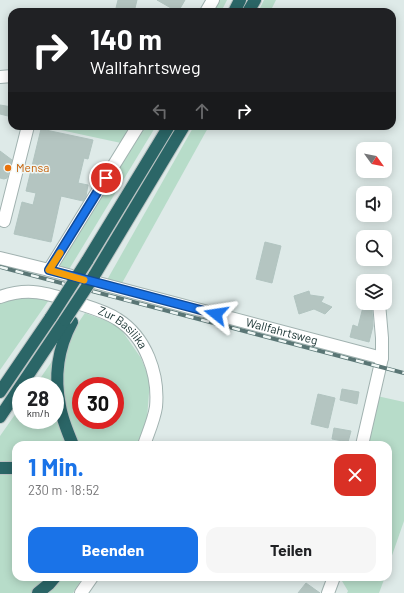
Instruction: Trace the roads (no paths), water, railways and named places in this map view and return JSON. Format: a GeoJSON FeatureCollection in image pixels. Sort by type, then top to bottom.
{"type":"FeatureCollection","features":[{"type":"Feature","properties":{"kind":"highway"},"geometry":{"type":"LineString","coordinates":[[0,392],[87,261],[167,130]]}},
{"type":"Feature","properties":{"kind":"highway"},"geometry":{"type":"LineString","coordinates":[[0,417],[68,321],[182,130]]}},
{"type":"Feature","properties":{"kind":"highway"},"geometry":{"type":"LineString","coordinates":[[68,321],[58,366],[57,388],[60,408],[72,441]]}},
{"type":"Feature","properties":{"kind":"highway"},"geometry":{"type":"LineString","coordinates":[[0,468],[12,468]]}},
{"type":"Feature","properties":{"kind":"highway"},"geometry":{"type":"LineString","coordinates":[[38,593],[51,581]]}},
{"type":"Feature","properties":{"kind":"street"},"geometry":{"type":"LineString","coordinates":[[4,221],[27,130]]}},
{"type":"Feature","properties":{"kind":"street"},"geometry":{"type":"LineString","coordinates":[[49,270],[136,130]]}},
{"type":"Feature","properties":{"kind":"street","name":"Wallfahrtsweg"},"geometry":{"type":"LineString","coordinates":[[0,258],[382,358]]}},
{"type":"Feature","properties":{"kind":"street","name":"Zur Basilika"},"geometry":{"type":"LineString","coordinates":[[0,297],[11,293],[24,291],[54,295],[101,311],[118,319],[133,333],[143,345],[152,365],[156,379],[156,408],[145,441]]}},
{"type":"Feature","properties":{"kind":"street"},"geometry":{"type":"LineString","coordinates":[[363,441],[382,358],[380,310]]}},
{"type":"Feature","properties":{"kind":"street"},"geometry":{"type":"LineString","coordinates":[[81,593],[89,581]]}},
{"type":"Feature","properties":{"kind":"railway"},"geometry":{"type":"LineString","coordinates":[[0,267],[404,373]]}},
{"type":"Feature","properties":{"kind":"place","name":"Mensa"},"geometry":{"type":"Point","coordinates":[8,168]}}]}
